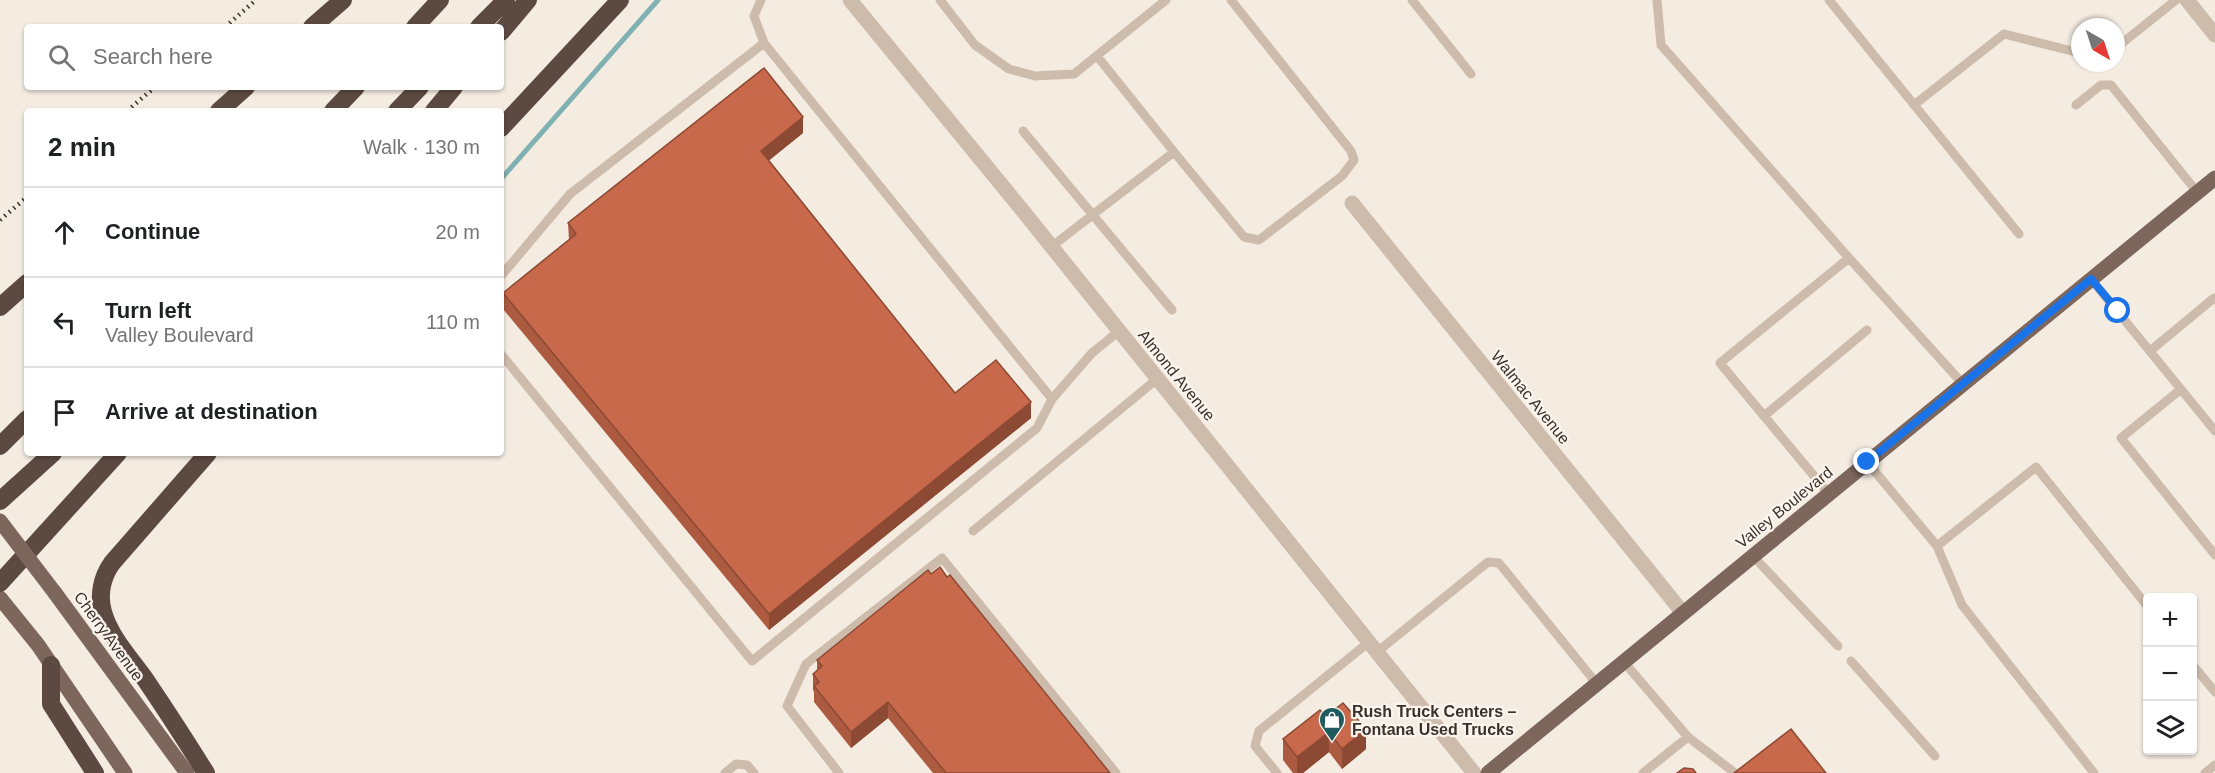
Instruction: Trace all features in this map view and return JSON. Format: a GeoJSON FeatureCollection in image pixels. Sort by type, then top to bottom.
{"type":"FeatureCollection","features":[{"type":"Feature","properties":{"kind":"highway"},"geometry":{"type":"LineString","coordinates":[[315,24],[343,0]]}},
{"type":"Feature","properties":{"kind":"highway"},"geometry":{"type":"LineString","coordinates":[[418,24],[440,0]]}},
{"type":"Feature","properties":{"kind":"highway"},"geometry":{"type":"LineString","coordinates":[[482,24],[506,0]]}},
{"type":"Feature","properties":{"kind":"highway"},"geometry":{"type":"LineString","coordinates":[[504,28],[528,0]]}},
{"type":"Feature","properties":{"kind":"highway"},"geometry":{"type":"LineString","coordinates":[[504,125],[620,0]]}},
{"type":"Feature","properties":{"kind":"highway"},"geometry":{"type":"LineString","coordinates":[[222,108],[243,90]]}},
{"type":"Feature","properties":{"kind":"highway"},"geometry":{"type":"LineString","coordinates":[[336,108],[353,90]]}},
{"type":"Feature","properties":{"kind":"highway"},"geometry":{"type":"LineString","coordinates":[[400,108],[417,90]]}},
{"type":"Feature","properties":{"kind":"highway"},"geometry":{"type":"LineString","coordinates":[[436,108],[452,90]]}},
{"type":"Feature","properties":{"kind":"highway"},"geometry":{"type":"LineString","coordinates":[[0,308],[24,286]]}},
{"type":"Feature","properties":{"kind":"highway"},"geometry":{"type":"LineString","coordinates":[[0,446],[24,422]]}},
{"type":"Feature","properties":{"kind":"highway"},"geometry":{"type":"LineString","coordinates":[[0,501],[50,456]]}},
{"type":"Feature","properties":{"kind":"highway"},"geometry":{"type":"LineString","coordinates":[[0,582],[115,456]]}},
{"type":"Feature","properties":{"kind":"highway"},"geometry":{"type":"LineString","coordinates":[[205,456],[112,563],[103,579],[101,595],[102,610],[116,639],[176,723],[206,773]]}},
{"type":"Feature","properties":{"kind":"highway"},"geometry":{"type":"LineString","coordinates":[[51,665],[51,704],[95,773]]}},
{"type":"Feature","properties":{"kind":"main road","name":"Valley Boulevard"},"geometry":{"type":"LineString","coordinates":[[1488,773],[2215,178]]}},
{"type":"Feature","properties":{"kind":"main road","name":"Cherry Avenue"},"geometry":{"type":"LineString","coordinates":[[0,521],[187,773]]}},
{"type":"Feature","properties":{"kind":"main road"},"geometry":{"type":"LineString","coordinates":[[0,598],[38,645],[124,773]]}},
{"type":"Feature","properties":{"kind":"street","name":"Almond Avenue"},"geometry":{"type":"LineString","coordinates":[[850,0],[1474,773]]}},
{"type":"Feature","properties":{"kind":"street"},"geometry":{"type":"LineString","coordinates":[[2187,0],[2215,35]]}},
{"type":"Feature","properties":{"kind":"street","name":"Walmac Avenue"},"geometry":{"type":"LineString","coordinates":[[1352,203],[1683,613]]}},
{"type":"Feature","properties":{"kind":"lane"},"geometry":{"type":"LineString","coordinates":[[761,0],[754,16],[764,43],[1052,399]]}},
{"type":"Feature","properties":{"kind":"lane"},"geometry":{"type":"LineString","coordinates":[[940,0],[975,45],[1009,69],[1035,76],[1074,74],[1166,0]]}},
{"type":"Feature","properties":{"kind":"lane"},"geometry":{"type":"LineString","coordinates":[[1097,56],[1244,237],[1259,240],[1342,176],[1354,160],[1351,151],[1231,0]]}},
{"type":"Feature","properties":{"kind":"lane"},"geometry":{"type":"LineString","coordinates":[[1412,0],[1471,74]]}},
{"type":"Feature","properties":{"kind":"lane"},"geometry":{"type":"LineString","coordinates":[[1657,0],[1661,45],[1963,384]]}},
{"type":"Feature","properties":{"kind":"lane"},"geometry":{"type":"LineString","coordinates":[[1829,0],[2019,234]]}},
{"type":"Feature","properties":{"kind":"lane"},"geometry":{"type":"LineString","coordinates":[[2125,41],[2175,0]]}},
{"type":"Feature","properties":{"kind":"lane"},"geometry":{"type":"LineString","coordinates":[[1914,105],[2004,34],[2071,51]]}},
{"type":"Feature","properties":{"kind":"lane"},"geometry":{"type":"LineString","coordinates":[[504,272],[570,194],[764,43]]}},
{"type":"Feature","properties":{"kind":"lane"},"geometry":{"type":"LineString","coordinates":[[2076,105],[2101,85],[2111,85],[2198,192]]}},
{"type":"Feature","properties":{"kind":"lane"},"geometry":{"type":"LineString","coordinates":[[1023,131],[1172,310]]}},
{"type":"Feature","properties":{"kind":"lane"},"geometry":{"type":"LineString","coordinates":[[1051,247],[1174,152]]}},
{"type":"Feature","properties":{"kind":"lane"},"geometry":{"type":"LineString","coordinates":[[1829,494],[1720,363],[1849,258]]}},
{"type":"Feature","properties":{"kind":"lane"},"geometry":{"type":"LineString","coordinates":[[2091,279],[2215,431]]}},
{"type":"Feature","properties":{"kind":"lane"},"geometry":{"type":"LineString","coordinates":[[2150,351],[2214,298],[2215,300]]}},
{"type":"Feature","properties":{"kind":"lane"},"geometry":{"type":"LineString","coordinates":[[1764,416],[1867,330]]}},
{"type":"Feature","properties":{"kind":"lane"},"geometry":{"type":"LineString","coordinates":[[504,358],[752,660],[1037,428],[1052,399],[1092,353],[1119,331]]}},
{"type":"Feature","properties":{"kind":"lane"},"geometry":{"type":"LineString","coordinates":[[973,531],[1157,379]]}},
{"type":"Feature","properties":{"kind":"lane"},"geometry":{"type":"LineString","coordinates":[[2181,389],[2121,438],[2215,555]]}},
{"type":"Feature","properties":{"kind":"lane"},"geometry":{"type":"LineString","coordinates":[[1867,462],[1937,546],[1962,605],[2094,773]]}},
{"type":"Feature","properties":{"kind":"lane"},"geometry":{"type":"LineString","coordinates":[[1937,546],[2036,467],[2143,601]]}},
{"type":"Feature","properties":{"kind":"lane"},"geometry":{"type":"LineString","coordinates":[[1753,556],[1838,646]]}},
{"type":"Feature","properties":{"kind":"lane"},"geometry":{"type":"LineString","coordinates":[[839,773],[787,706],[806,664],[942,558],[1116,773]]}},
{"type":"Feature","properties":{"kind":"lane"},"geometry":{"type":"LineString","coordinates":[[1277,773],[1256,746],[1259,731],[1488,562],[1499,562],[1598,684]]}},
{"type":"Feature","properties":{"kind":"lane"},"geometry":{"type":"LineString","coordinates":[[1851,661],[1935,756]]}},
{"type":"Feature","properties":{"kind":"lane"},"geometry":{"type":"LineString","coordinates":[[1624,662],[1688,737],[1735,773]]}},
{"type":"Feature","properties":{"kind":"lane"},"geometry":{"type":"LineString","coordinates":[[2197,669],[2215,692]]}},
{"type":"Feature","properties":{"kind":"lane"},"geometry":{"type":"LineString","coordinates":[[1643,773],[1688,737]]}},
{"type":"Feature","properties":{"kind":"lane"},"geometry":{"type":"LineString","coordinates":[[724,773],[736,764],[747,765],[754,773]]}},
{"type":"Feature","properties":{"kind":"lane"},"geometry":{"type":"LineString","coordinates":[[2205,773],[2215,765]]}},
{"type":"Feature","properties":{"kind":"building"},"geometry":{"type":"Polygon","coordinates":[[[764,68],[803,117],[761,151],[955,393],[996,360],[1031,402],[769,614],[504,294],[576,234],[568,223],[764,68]]]}},
{"type":"Feature","properties":{"kind":"building"},"geometry":{"type":"Polygon","coordinates":[[[940,567],[947,577],[950,575],[1110,773],[946,773],[888,702],[851,732],[814,686],[819,682],[813,674],[822,666],[817,660],[928,570],[931,574],[940,567]]]}},
{"type":"Feature","properties":{"kind":"building"},"geometry":{"type":"Polygon","coordinates":[[[1343,703],[1366,729],[1342,749],[1329,732],[1297,757],[1283,739],[1320,710],[1326,716],[1343,703]]]}},
{"type":"Feature","properties":{"kind":"building"},"geometry":{"type":"Polygon","coordinates":[[[1791,729],[1826,773],[1734,773],[1791,729]]]}},
{"type":"Feature","properties":{"kind":"building"},"geometry":{"type":"Polygon","coordinates":[[[1684,768],[1693,769],[1696,773],[1677,773],[1684,768]]]}},
{"type":"Feature","properties":{"kind":"waterway"},"geometry":{"type":"LineString","coordinates":[[504,176],[658,0]]}},
{"type":"Feature","properties":{"kind":"railway"},"geometry":{"type":"LineString","coordinates":[[228,24],[256,0]]}},
{"type":"Feature","properties":{"kind":"railway"},"geometry":{"type":"LineString","coordinates":[[130,108],[152,90]]}},
{"type":"Feature","properties":{"kind":"railway"},"geometry":{"type":"LineString","coordinates":[[0,220],[24,200]]}},
{"type":"Feature","properties":{"kind":"place","name":"Rush Truck Centers – Fontana Used Trucks"},"geometry":{"type":"Point","coordinates":[1332,743]}},
{"type":"Feature","properties":{"kind":"route"},"geometry":{"type":"LineString","coordinates":[[1867,462],[2091,279],[2118,311]]}}]}
